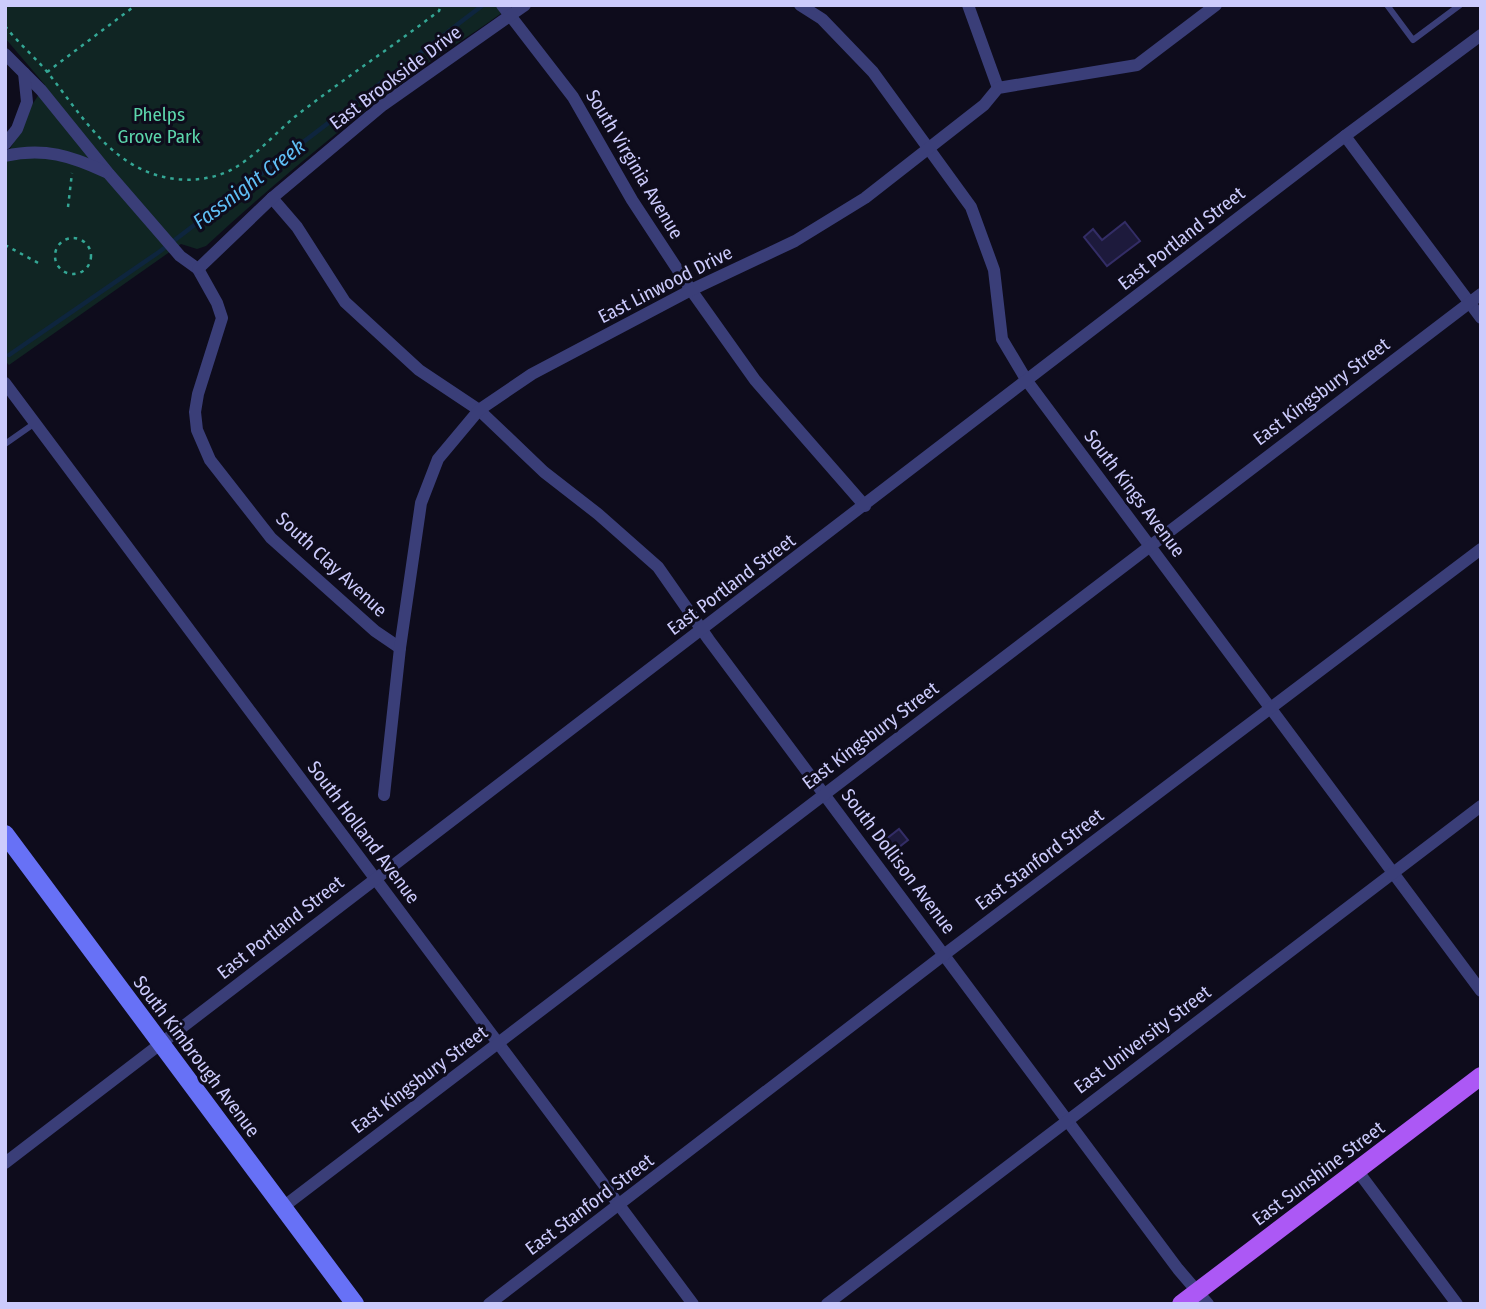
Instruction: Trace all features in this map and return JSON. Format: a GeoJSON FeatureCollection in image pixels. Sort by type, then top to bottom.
{"type":"FeatureCollection","features":[{"type":"Feature","properties":{"kind":"main road","name":"South Kimbrough Avenue"},"geometry":{"type":"LineString","coordinates":[[5,834],[355,1304]]}},
{"type":"Feature","properties":{"kind":"main road","name":"East Sunshine Street"},"geometry":{"type":"LineString","coordinates":[[1181,1304],[1203,1298],[1357,1170],[1481,1076]]}},
{"type":"Feature","properties":{"kind":"street","name":"East Brookside Drive"},"geometry":{"type":"LineString","coordinates":[[198,269],[272,198],[383,105],[506,11],[525,5]]}},
{"type":"Feature","properties":{"kind":"street","name":"South Kings Avenue"},"geometry":{"type":"LineString","coordinates":[[800,5],[822,19],[849,44],[873,72],[971,207],[993,270],[1002,340],[1027,381],[1481,992]]}},
{"type":"Feature","properties":{"kind":"street"},"geometry":{"type":"LineString","coordinates":[[968,5],[998,88],[1137,65],[1216,5]]}},
{"type":"Feature","properties":{"kind":"street","name":"South Virginia Avenue"},"geometry":{"type":"LineString","coordinates":[[506,11],[573,97],[632,200],[755,380],[865,506]]}},
{"type":"Feature","properties":{"kind":"street","name":"East Portland Street"},"geometry":{"type":"LineString","coordinates":[[5,1163],[1345,136],[1481,35]]}},
{"type":"Feature","properties":{"kind":"street","name":"South Clay Avenue"},"geometry":{"type":"LineString","coordinates":[[5,54],[41,90],[180,256],[198,269],[217,303],[222,318],[195,412],[197,430],[210,460],[271,538],[375,631],[400,648]]}},
{"type":"Feature","properties":{"kind":"street"},"geometry":{"type":"LineString","coordinates":[[5,144],[17,129],[27,103],[23,73]]}},
{"type":"Feature","properties":{"kind":"street","name":"East Linwood Drive"},"geometry":{"type":"LineString","coordinates":[[384,795],[400,648],[421,503],[438,459],[479,410],[533,374],[691,290],[795,241],[865,198],[984,104],[998,88]]}},
{"type":"Feature","properties":{"kind":"street"},"geometry":{"type":"LineString","coordinates":[[1345,136],[1481,318]]}},
{"type":"Feature","properties":{"kind":"street"},"geometry":{"type":"LineString","coordinates":[[5,156],[23,151],[71,156],[109,174]]}},
{"type":"Feature","properties":{"kind":"street","name":"South Dollison Avenue"},"geometry":{"type":"LineString","coordinates":[[272,198],[297,227],[345,302],[419,370],[479,410],[544,472],[598,514],[658,567],[702,631],[1178,1269],[1203,1298]]}},
{"type":"Feature","properties":{"kind":"street","name":"East Kingsbury Street"},"geometry":{"type":"LineString","coordinates":[[283,1207],[1481,294]]}},
{"type":"Feature","properties":{"kind":"street","name":"South Holland Avenue"},"geometry":{"type":"LineString","coordinates":[[5,383],[694,1304]]}},
{"type":"Feature","properties":{"kind":"street","name":"East Stanford Street"},"geometry":{"type":"LineString","coordinates":[[489,1304],[945,954],[1481,549]]}},
{"type":"Feature","properties":{"kind":"street","name":"East University Street"},"geometry":{"type":"LineString","coordinates":[[827,1304],[1481,806]]}},
{"type":"Feature","properties":{"kind":"street"},"geometry":{"type":"LineString","coordinates":[[1357,1170],[1457,1304]]}},
{"type":"Feature","properties":{"kind":"lane"},"geometry":{"type":"LineString","coordinates":[[1389,8],[1413,40],[1460,5]]}},
{"type":"Feature","properties":{"kind":"lane"},"geometry":{"type":"LineString","coordinates":[[5,444],[9,437],[35,423]]}},
{"type":"Feature","properties":{"kind":"path"},"geometry":{"type":"LineString","coordinates":[[47,72],[136,5]]}},
{"type":"Feature","properties":{"kind":"path"},"geometry":{"type":"LineString","coordinates":[[5,26],[121,159],[132,167],[166,178],[188,180],[228,171],[244,160],[301,112],[439,11],[441,5]]}},
{"type":"Feature","properties":{"kind":"path"},"geometry":{"type":"LineString","coordinates":[[68,207],[72,169]]}},
{"type":"Feature","properties":{"kind":"path"},"geometry":{"type":"LineString","coordinates":[[71,238],[84,241],[91,251],[88,268],[78,274],[61,271],[54,254],[60,243],[71,238]]}},
{"type":"Feature","properties":{"kind":"path"},"geometry":{"type":"LineString","coordinates":[[5,245],[43,265]]}},
{"type":"Feature","properties":{"kind":"green space","name":"Phelps Grove Park"},"geometry":{"type":"Polygon","coordinates":[[[5,5],[512,5],[365,111],[284,177],[206,246],[197,249],[181,244],[9,365],[5,361],[5,158],[30,108],[45,85],[5,38],[5,5]]]}},
{"type":"Feature","properties":{"kind":"building"},"geometry":{"type":"Polygon","coordinates":[[[1125,222],[1140,241],[1107,266],[1084,237],[1093,229],[1102,240],[1125,222]]]}},
{"type":"Feature","properties":{"kind":"building"},"geometry":{"type":"Polygon","coordinates":[[[899,829],[908,840],[894,851],[885,840],[899,829]]]}},
{"type":"Feature","properties":{"kind":"waterway","name":"Fassnight Creek"},"geometry":{"type":"LineString","coordinates":[[9,355],[159,252],[483,5]]}}]}
